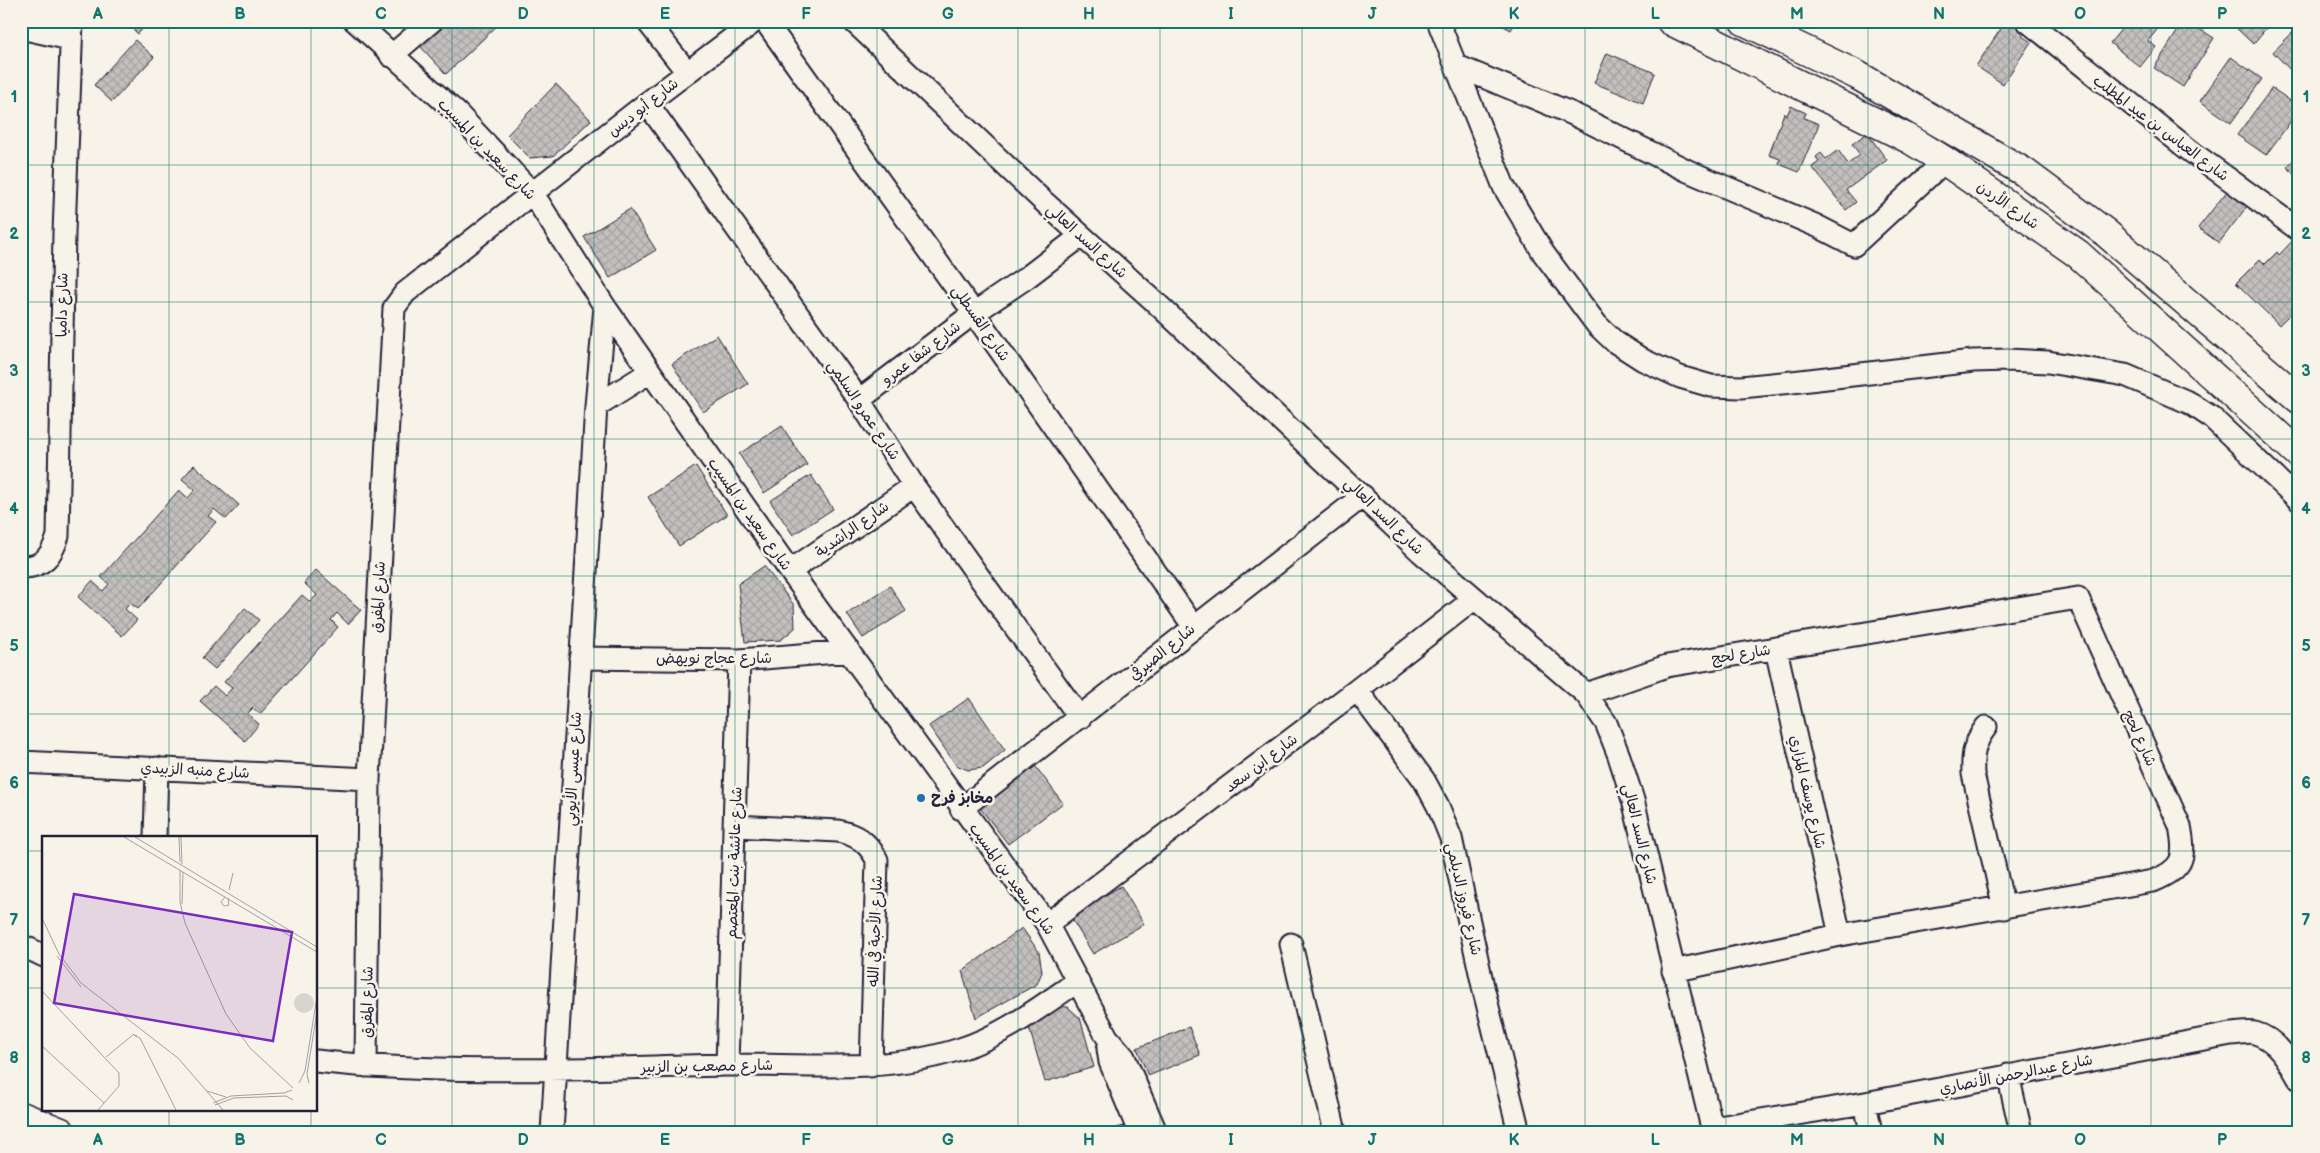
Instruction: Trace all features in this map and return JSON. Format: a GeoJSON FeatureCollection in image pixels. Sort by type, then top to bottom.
{"type":"FeatureCollection","features":[{"type":"Feature","properties":{"kind":"highway","name":"شارع الأردن"},"geometry":{"type":"LineString","coordinates":[[1671,21],[1911,140],[1945,161],[2078,254],[2299,454]]}},
{"type":"Feature","properties":{"kind":"highway"},"geometry":{"type":"LineString","coordinates":[[1744,21],[1857,75],[2024,172],[2121,246],[2299,399]]}},
{"type":"Feature","properties":{"kind":"highway"},"geometry":{"type":"LineString","coordinates":[[2098,274],[2121,246]]}},
{"type":"Feature","properties":{"kind":"highway"},"geometry":{"type":"LineString","coordinates":[[21,1116],[61,1132]]}},
{"type":"Feature","properties":{"kind":"street","name":"شارع سعيد بن المسيب"},"geometry":{"type":"LineString","coordinates":[[355,21],[391,56],[458,114],[532,194],[605,307],[790,572],[849,651],[961,809],[1047,924],[1107,1037],[1124,1057],[1156,1132]]}},
{"type":"Feature","properties":{"kind":"street"},"geometry":{"type":"LineString","coordinates":[[391,56],[432,21]]}},
{"type":"Feature","properties":{"kind":"street"},"geometry":{"type":"LineString","coordinates":[[646,21],[687,72]]}},
{"type":"Feature","properties":{"kind":"street","name":"شارع أبو ديس"},"geometry":{"type":"LineString","coordinates":[[532,194],[755,21]]}},
{"type":"Feature","properties":{"kind":"street","name":"شارع القسطلي"},"geometry":{"type":"LineString","coordinates":[[765,21],[974,313],[1194,627]]}},
{"type":"Feature","properties":{"kind":"street","name":"شارع السد العالي"},"geometry":{"type":"LineString","coordinates":[[852,21],[1081,236],[1153,300],[1364,496],[1421,552],[1586,694],[1606,723],[1633,800],[1712,1130]]}},
{"type":"Feature","properties":{"kind":"street"},"geometry":{"type":"LineString","coordinates":[[1438,21],[1504,187],[1544,254],[1597,325],[1614,342],[1643,360],[1680,377],[1711,386],[1792,382],[1973,361],[2006,360],[2048,362],[2125,375],[2190,403],[2211,417],[2299,500]]}},
{"type":"Feature","properties":{"kind":"street","name":"شارع العباس بن عبد المطلب"},"geometry":{"type":"LineString","coordinates":[[2027,21],[2193,153],[2299,230]]}},
{"type":"Feature","properties":{"kind":"street"},"geometry":{"type":"LineString","coordinates":[[21,28],[71,30]]}},
{"type":"Feature","properties":{"kind":"street","name":"شارع داميا"},"geometry":{"type":"LineString","coordinates":[[21,567],[28,567],[43,561],[52,553],[58,536],[63,243],[71,30]]}},
{"type":"Feature","properties":{"kind":"street"},"geometry":{"type":"LineString","coordinates":[[1457,66],[1573,114],[1688,171],[1816,226],[1854,245],[1945,161]]}},
{"type":"Feature","properties":{"kind":"street","name":"شارع عمرو السلمي"},"geometry":{"type":"LineString","coordinates":[[647,103],[859,400],[914,486],[1080,718]]}},
{"type":"Feature","properties":{"kind":"street","name":"شارع المفرق"},"geometry":{"type":"LineString","coordinates":[[366,1066],[369,779],[394,308],[404,293],[532,194]]}},
{"type":"Feature","properties":{"kind":"street","name":"شارع شفا عمرو"},"geometry":{"type":"LineString","coordinates":[[859,400],[974,313],[1026,278],[1081,236]]}},
{"type":"Feature","properties":{"kind":"street","name":"شارع عيسى الأيوبي"},"geometry":{"type":"LineString","coordinates":[[552,1132],[596,406],[605,307]]}},
{"type":"Feature","properties":{"kind":"street"},"geometry":{"type":"LineString","coordinates":[[596,406],[650,372]]}},
{"type":"Feature","properties":{"kind":"street","name":"شارع الراشدية"},"geometry":{"type":"LineString","coordinates":[[790,572],[914,486]]}},
{"type":"Feature","properties":{"kind":"street","name":"شارع الصيرفي"},"geometry":{"type":"LineString","coordinates":[[961,809],[1364,496]]}},
{"type":"Feature","properties":{"kind":"street","name":"شارع لحج"},"geometry":{"type":"LineString","coordinates":[[1586,694],[1667,666],[2078,598],[2180,826],[2184,846],[2181,862],[2170,874],[2153,881],[1840,935],[1673,971]]}},
{"type":"Feature","properties":{"kind":"street","name":"شارع ابن سعد"},"geometry":{"type":"LineString","coordinates":[[1047,924],[1357,690],[1474,599]]}},
{"type":"Feature","properties":{"kind":"street","name":"شارع يوسف المزاري"},"geometry":{"type":"LineString","coordinates":[[1776,649],[1840,935]]}},
{"type":"Feature","properties":{"kind":"street","name":"شارع عجاج نويهض"},"geometry":{"type":"LineString","coordinates":[[580,658],[739,660],[849,651]]}},
{"type":"Feature","properties":{"kind":"street","name":"شارع عائشة بنت المعتصم"},"geometry":{"type":"LineString","coordinates":[[727,1065],[739,660]]}},
{"type":"Feature","properties":{"kind":"street","name":"شارع فيروز الديلمي"},"geometry":{"type":"LineString","coordinates":[[1357,690],[1424,780],[1438,806],[1451,838],[1484,991],[1519,1132]]}},
{"type":"Feature","properties":{"kind":"street"},"geometry":{"type":"LineString","coordinates":[[1986,727],[1975,742],[1972,756],[1973,774],[2004,908]]}},
{"type":"Feature","properties":{"kind":"street","name":"شارع منبه الزبيدي"},"geometry":{"type":"LineString","coordinates":[[21,762],[369,779]]}},
{"type":"Feature","properties":{"kind":"street"},"geometry":{"type":"LineString","coordinates":[[155,836],[157,768]]}},
{"type":"Feature","properties":{"kind":"street","name":"شارع الأحبة في الله"},"geometry":{"type":"LineString","coordinates":[[735,826],[838,831],[852,834],[871,848],[877,860],[871,1066]]}},
{"type":"Feature","properties":{"kind":"street"},"geometry":{"type":"LineString","coordinates":[[1291,944],[1335,1132]]}},
{"type":"Feature","properties":{"kind":"street"},"geometry":{"type":"LineString","coordinates":[[21,945],[42,955]]}},
{"type":"Feature","properties":{"kind":"street","name":"شارع مصعب بن الزبير"},"geometry":{"type":"LineString","coordinates":[[318,1061],[366,1066],[555,1069],[727,1065],[871,1066],[958,1050],[992,1038],[1016,1025],[1078,981]]}},
{"type":"Feature","properties":{"kind":"street","name":"شارع عبدالرحمن الأنصاري"},"geometry":{"type":"LineString","coordinates":[[1712,1130],[2231,1034],[2255,1033],[2276,1045],[2287,1058],[2299,1079]]}},
{"type":"Feature","properties":{"kind":"street","name":"شارع سعيد بن المسيب"},"geometry":{"type":"LineString","coordinates":[[1107,1037],[1110,1062],[1139,1132]]}},
{"type":"Feature","properties":{"kind":"street"},"geometry":{"type":"LineString","coordinates":[[2008,1075],[2021,1132]]}},
{"type":"Feature","properties":{"kind":"street"},"geometry":{"type":"LineString","coordinates":[[1865,1103],[1871,1132]]}},
{"type":"Feature","properties":{"kind":"building"},"geometry":{"type":"Polygon","coordinates":[[[124,21],[149,21],[138,34],[124,21]]]}},
{"type":"Feature","properties":{"kind":"building"},"geometry":{"type":"Polygon","coordinates":[[[444,21],[496,21],[499,24],[446,74],[419,45],[444,21]]]}},
{"type":"Feature","properties":{"kind":"building"},"geometry":{"type":"Polygon","coordinates":[[[1494,21],[1520,21],[1518,26],[1514,24],[1511,30],[1494,21]]]}},
{"type":"Feature","properties":{"kind":"building"},"geometry":{"type":"Polygon","coordinates":[[[2006,21],[2025,32],[2022,36],[2031,42],[2003,84],[1976,66],[2006,21]]]}},
{"type":"Feature","properties":{"kind":"building"},"geometry":{"type":"Polygon","coordinates":[[[2128,21],[2164,21],[2148,41],[2156,47],[2140,67],[2110,43],[2128,21]]]}},
{"type":"Feature","properties":{"kind":"building"},"geometry":{"type":"Polygon","coordinates":[[[2184,21],[2214,38],[2183,87],[2154,68],[2184,21]]]}},
{"type":"Feature","properties":{"kind":"building"},"geometry":{"type":"Polygon","coordinates":[[[2229,21],[2272,21],[2253,44],[2229,21]]]}},
{"type":"Feature","properties":{"kind":"building"},"geometry":{"type":"Polygon","coordinates":[[[2299,26],[2299,78],[2298,78],[2273,52],[2299,26]]]}},
{"type":"Feature","properties":{"kind":"building"},"geometry":{"type":"Polygon","coordinates":[[[135,40],[154,57],[112,102],[94,85],[135,40]]]}},
{"type":"Feature","properties":{"kind":"building"},"geometry":{"type":"Polygon","coordinates":[[[1607,53],[1655,73],[1643,103],[1594,83],[1607,53]]]}},
{"type":"Feature","properties":{"kind":"building"},"geometry":{"type":"Polygon","coordinates":[[[2231,57],[2262,79],[2231,123],[2200,101],[2231,57]]]}},
{"type":"Feature","properties":{"kind":"building"},"geometry":{"type":"Polygon","coordinates":[[[556,84],[591,120],[553,156],[530,158],[507,135],[556,84]]]}},
{"type":"Feature","properties":{"kind":"building"},"geometry":{"type":"Polygon","coordinates":[[[2272,88],[2299,107],[2299,110],[2266,155],[2237,135],[2272,88]]]}},
{"type":"Feature","properties":{"kind":"building"},"geometry":{"type":"Polygon","coordinates":[[[1791,106],[1806,113],[1804,118],[1819,124],[1799,172],[1779,164],[1780,159],[1769,155],[1784,113],[1787,115],[1791,106]]]}},
{"type":"Feature","properties":{"kind":"building"},"geometry":{"type":"Polygon","coordinates":[[[1867,133],[1887,160],[1846,190],[1856,202],[1846,210],[1812,167],[1819,162],[1816,157],[1821,153],[1826,159],[1838,150],[1848,164],[1860,155],[1852,144],[1867,133]]]}},
{"type":"Feature","properties":{"kind":"building"},"geometry":{"type":"Polygon","coordinates":[[[2299,154],[2299,178],[2287,167],[2299,154]]]}},
{"type":"Feature","properties":{"kind":"building"},"geometry":{"type":"Polygon","coordinates":[[[2228,190],[2248,205],[2219,243],[2198,228],[2228,190]]]}},
{"type":"Feature","properties":{"kind":"building"},"geometry":{"type":"Polygon","coordinates":[[[630,209],[656,250],[610,278],[584,237],[630,209]]]}},
{"type":"Feature","properties":{"kind":"building"},"geometry":{"type":"Polygon","coordinates":[[[2298,235],[2299,305],[2279,325],[2236,283],[2260,259],[2265,264],[2277,252],[2279,255],[2298,235]]]}},
{"type":"Feature","properties":{"kind":"building"},"geometry":{"type":"Polygon","coordinates":[[[717,335],[748,384],[703,412],[672,364],[717,335]]]}},
{"type":"Feature","properties":{"kind":"building"},"geometry":{"type":"Polygon","coordinates":[[[782,426],[807,465],[764,493],[739,454],[782,426]]]}},
{"type":"Feature","properties":{"kind":"building"},"geometry":{"type":"Polygon","coordinates":[[[194,465],[239,505],[226,519],[214,509],[208,516],[216,522],[138,609],[130,603],[125,609],[137,620],[122,636],[78,597],[92,581],[103,591],[109,584],[101,577],[179,490],[188,498],[195,490],[182,479],[194,465]]]}},
{"type":"Feature","properties":{"kind":"building"},"geometry":{"type":"Polygon","coordinates":[[[696,466],[727,515],[679,546],[648,497],[696,466]]]}},
{"type":"Feature","properties":{"kind":"building"},"geometry":{"type":"Polygon","coordinates":[[[811,475],[833,509],[793,535],[770,501],[811,475]]]}},
{"type":"Feature","properties":{"kind":"building"},"geometry":{"type":"Polygon","coordinates":[[[764,566],[794,605],[795,628],[781,640],[745,642],[738,584],[764,566]]]}},
{"type":"Feature","properties":{"kind":"building"},"geometry":{"type":"Polygon","coordinates":[[[316,570],[361,610],[348,624],[337,613],[331,620],[338,627],[260,714],[253,708],[247,714],[259,724],[245,741],[200,701],[214,686],[225,696],[232,688],[224,682],[302,595],[310,602],[317,595],[304,583],[316,570]]]}},
{"type":"Feature","properties":{"kind":"building"},"geometry":{"type":"Polygon","coordinates":[[[890,586],[906,611],[863,638],[847,614],[890,586]]]}},
{"type":"Feature","properties":{"kind":"building"},"geometry":{"type":"Polygon","coordinates":[[[245,608],[259,620],[215,669],[202,658],[245,608]]]}},
{"type":"Feature","properties":{"kind":"building"},"geometry":{"type":"Polygon","coordinates":[[[969,698],[1005,750],[983,768],[968,770],[956,765],[929,726],[969,698]]]}},
{"type":"Feature","properties":{"kind":"building"},"geometry":{"type":"Polygon","coordinates":[[[1033,763],[1063,803],[1008,844],[977,804],[1033,763]]]}},
{"type":"Feature","properties":{"kind":"building"},"geometry":{"type":"Polygon","coordinates":[[[1121,886],[1144,924],[1093,954],[1070,916],[1121,886]]]}},
{"type":"Feature","properties":{"kind":"building"},"geometry":{"type":"Polygon","coordinates":[[[1022,928],[1039,952],[1042,972],[1037,984],[976,1018],[962,971],[1022,928]]]}},
{"type":"Feature","properties":{"kind":"building"},"geometry":{"type":"Polygon","coordinates":[[[1053,1006],[1068,1007],[1080,1018],[1094,1067],[1045,1082],[1028,1024],[1053,1006]]]}},
{"type":"Feature","properties":{"kind":"building"},"geometry":{"type":"Polygon","coordinates":[[[1189,1027],[1200,1055],[1148,1076],[1137,1048],[1189,1027]]]}},
{"type":"Feature","properties":{"kind":"building"},"geometry":{"type":"Polygon","coordinates":[[[1123,1126],[1125,1132],[1103,1132],[1123,1126]]]}},
{"type":"Feature","properties":{"kind":"place","name":"مخابز فرح"},"geometry":{"type":"Point","coordinates":[921,798]}}]}
